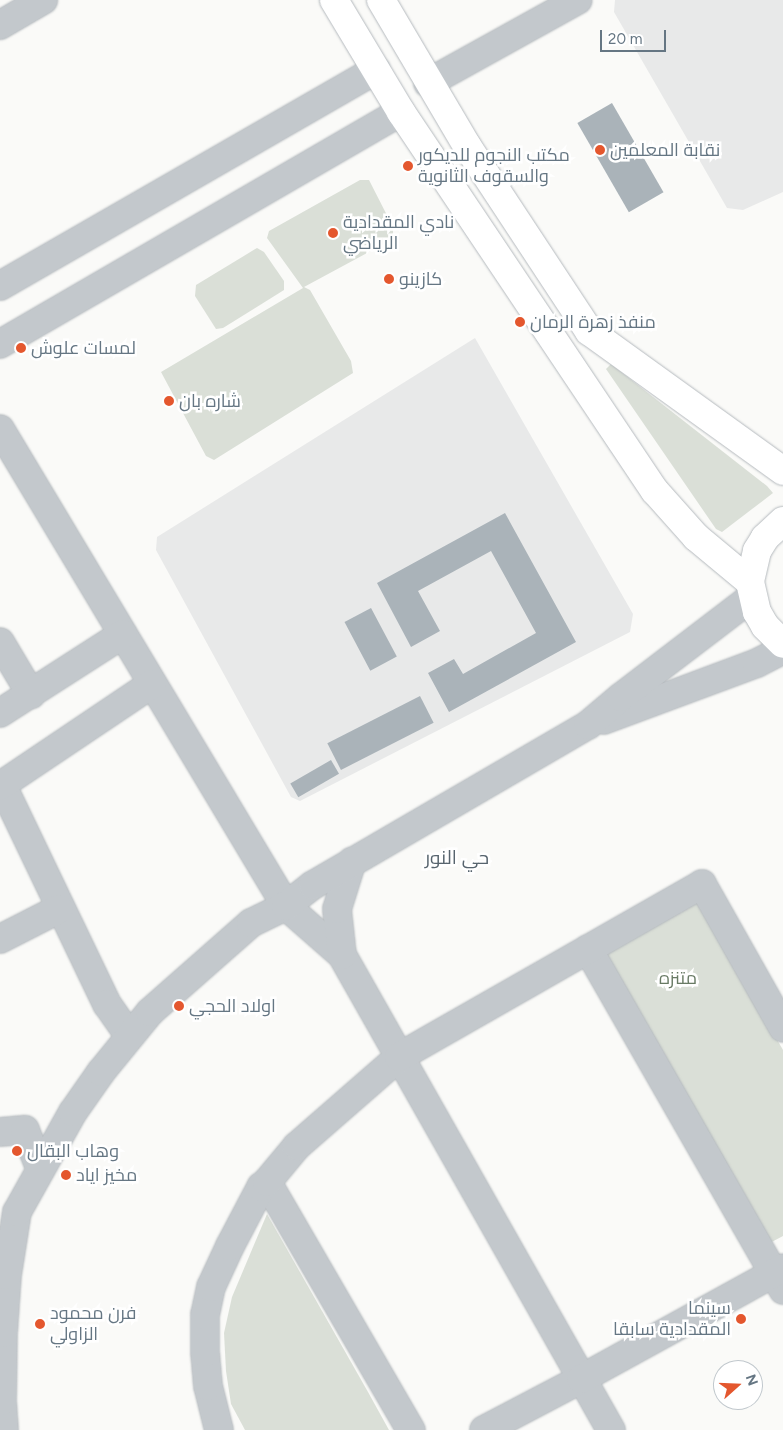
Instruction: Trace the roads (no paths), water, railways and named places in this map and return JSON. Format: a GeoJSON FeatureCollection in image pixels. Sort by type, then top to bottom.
{"type":"FeatureCollection","features":[{"type":"Feature","properties":{"kind":"main road"},"geometry":{"type":"LineString","coordinates":[[334,0],[401,112],[655,491],[696,537],[751,590],[765,626],[783,644]]}},
{"type":"Feature","properties":{"kind":"main road"},"geometry":{"type":"LineString","coordinates":[[381,0],[428,83],[507,208],[589,331],[783,471]]}},
{"type":"Feature","properties":{"kind":"main road"},"geometry":{"type":"LineString","coordinates":[[751,590],[757,551],[765,538],[783,521]]}},
{"type":"Feature","properties":{"kind":"street"},"geometry":{"type":"LineString","coordinates":[[0,25],[43,0]]}},
{"type":"Feature","properties":{"kind":"street"},"geometry":{"type":"LineString","coordinates":[[428,83],[578,0]]}},
{"type":"Feature","properties":{"kind":"street"},"geometry":{"type":"LineString","coordinates":[[0,286],[376,70]]}},
{"type":"Feature","properties":{"kind":"street"},"geometry":{"type":"LineString","coordinates":[[0,344],[401,112]]}},
{"type":"Feature","properties":{"kind":"street"},"geometry":{"type":"LineString","coordinates":[[0,429],[286,906],[342,955],[611,1430]]}},
{"type":"Feature","properties":{"kind":"street"},"geometry":{"type":"LineString","coordinates":[[588,725],[751,590]]}},
{"type":"Feature","properties":{"kind":"street"},"geometry":{"type":"LineString","coordinates":[[0,713],[123,634]]}},
{"type":"Feature","properties":{"kind":"street"},"geometry":{"type":"LineString","coordinates":[[0,642],[31,694]]}},
{"type":"Feature","properties":{"kind":"street"},"geometry":{"type":"LineString","coordinates":[[4,1430],[2,1401],[3,1276],[17,1212],[73,1112],[128,1036],[150,1012],[251,923],[286,906],[312,885],[352,861],[588,725],[719,678],[783,650]]}},
{"type":"Feature","properties":{"kind":"street"},"geometry":{"type":"LineString","coordinates":[[128,1036],[107,1004],[59,909],[1,786],[152,684]]}},
{"type":"Feature","properties":{"kind":"street"},"geometry":{"type":"LineString","coordinates":[[342,955],[337,909],[352,861]]}},
{"type":"Feature","properties":{"kind":"street"},"geometry":{"type":"LineString","coordinates":[[219,1430],[208,1386],[204,1352],[206,1315],[211,1287],[222,1262],[261,1187],[297,1146],[399,1057],[702,884],[783,1028]]}},
{"type":"Feature","properties":{"kind":"street"},"geometry":{"type":"LineString","coordinates":[[0,939],[59,909]]}},
{"type":"Feature","properties":{"kind":"street"},"geometry":{"type":"LineString","coordinates":[[484,1430],[780,1278],[588,949]]}},
{"type":"Feature","properties":{"kind":"street"},"geometry":{"type":"LineString","coordinates":[[0,1132],[25,1130],[40,1168]]}},
{"type":"Feature","properties":{"kind":"street"},"geometry":{"type":"LineString","coordinates":[[267,1182],[411,1430]]}},
{"type":"Feature","properties":{"kind":"place","name":"نقابة المعلمين"},"geometry":{"type":"Point","coordinates":[600,150]}},
{"type":"Feature","properties":{"kind":"place","name":"مكتب النجوم للديكور والسقوف الثانوية"},"geometry":{"type":"Point","coordinates":[408,166]}},
{"type":"Feature","properties":{"kind":"place","name":"نادي المقدادية الرياضي"},"geometry":{"type":"Point","coordinates":[333,233]}},
{"type":"Feature","properties":{"kind":"place","name":"كازينو"},"geometry":{"type":"Point","coordinates":[389,279]}},
{"type":"Feature","properties":{"kind":"place","name":"منفذ زهرة الرمان"},"geometry":{"type":"Point","coordinates":[520,322]}},
{"type":"Feature","properties":{"kind":"place","name":"لمسات علوش"},"geometry":{"type":"Point","coordinates":[21,348]}},
{"type":"Feature","properties":{"kind":"place","name":"شاره بان"},"geometry":{"type":"Point","coordinates":[169,401]}},
{"type":"Feature","properties":{"kind":"place","name":"اولاد الحجي"},"geometry":{"type":"Point","coordinates":[179,1006]}},
{"type":"Feature","properties":{"kind":"place","name":"وهاب البقال"},"geometry":{"type":"Point","coordinates":[17,1151]}},
{"type":"Feature","properties":{"kind":"place","name":"مخيز اياد"},"geometry":{"type":"Point","coordinates":[66,1175]}},
{"type":"Feature","properties":{"kind":"place","name":"سينما المقدادية سابقا"},"geometry":{"type":"Point","coordinates":[741,1319]}},
{"type":"Feature","properties":{"kind":"place","name":"فرن محمود الزاولي"},"geometry":{"type":"Point","coordinates":[40,1324]}},
{"type":"Feature","properties":{"kind":"district","name":"حي النور"},"geometry":{"type":"Point","coordinates":[457,858]}},
{"type":"Feature","properties":{"kind":"park label","name":"متنزه"},"geometry":{"type":"Point","coordinates":[678,978]}}]}
